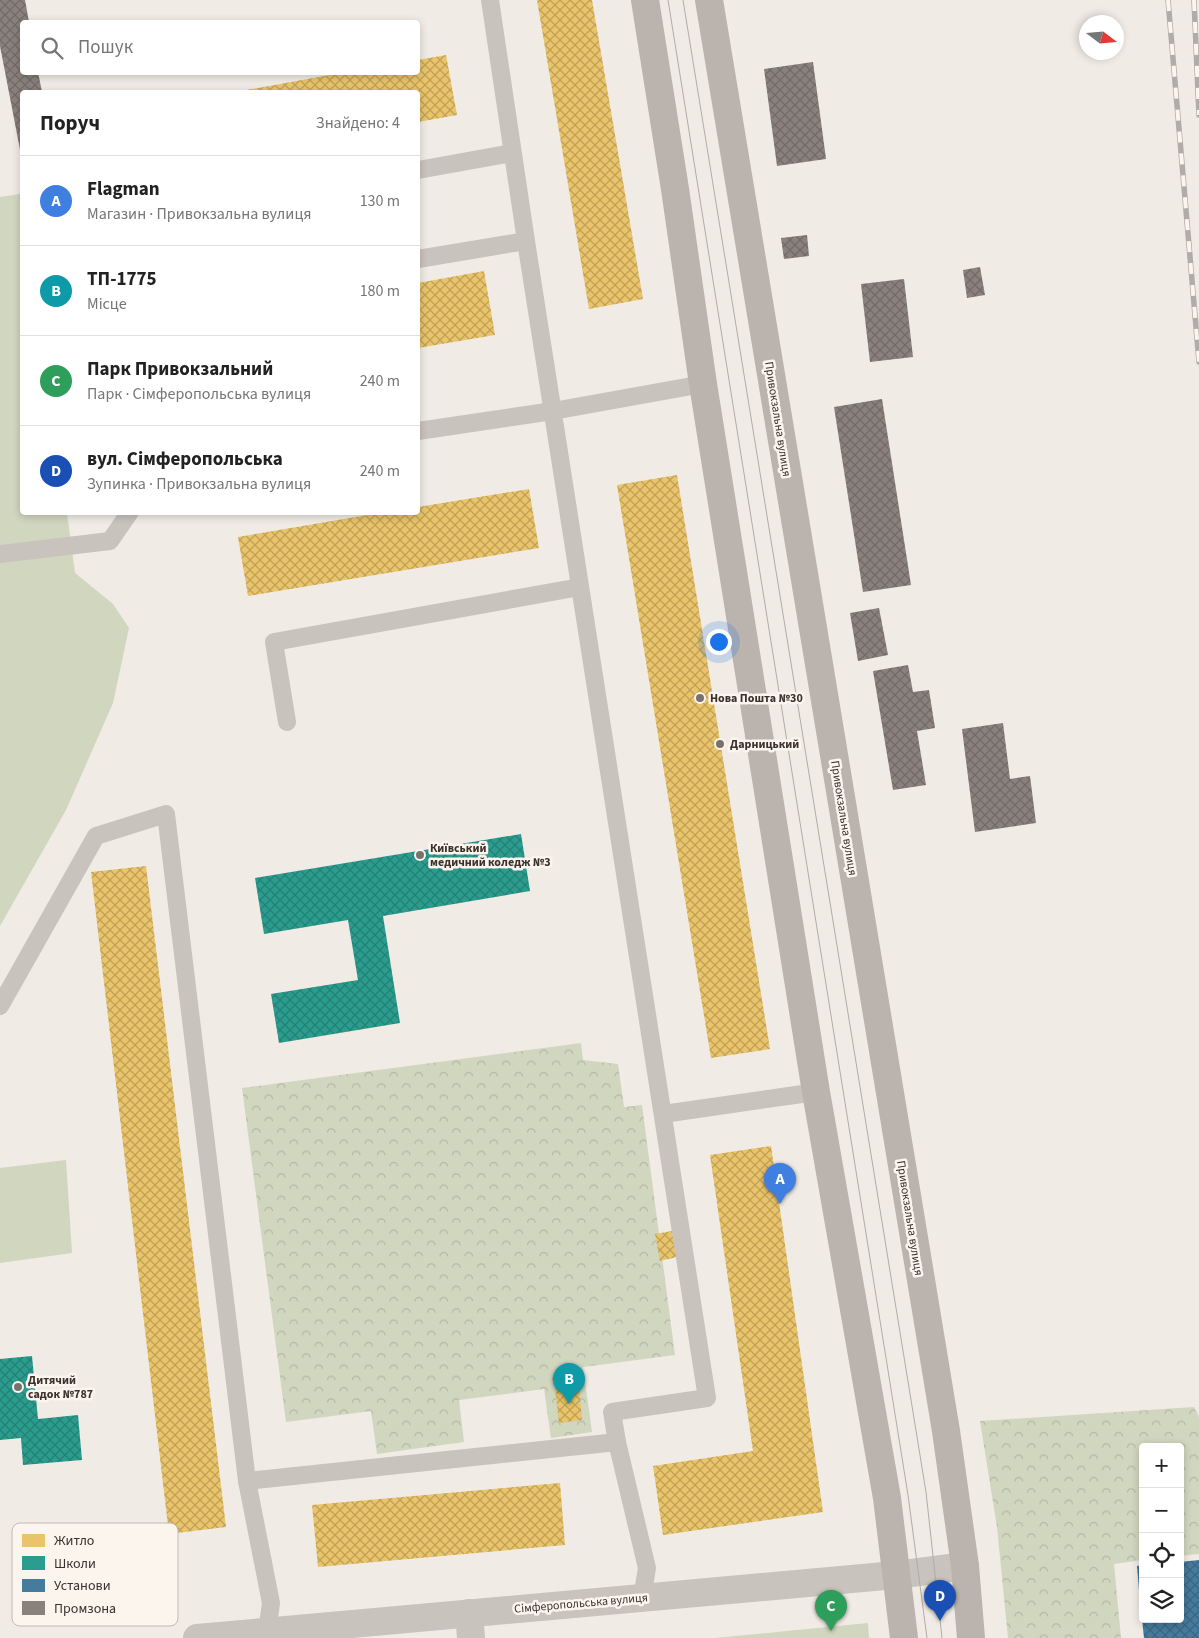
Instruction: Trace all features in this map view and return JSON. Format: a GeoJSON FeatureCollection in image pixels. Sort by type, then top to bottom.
{"type":"FeatureCollection","features":[{"type":"Feature","properties":{"kind":"main road"},"geometry":{"type":"LineString","coordinates":[[644,0],[816,1092],[887,1498],[904,1638]]}},
{"type":"Feature","properties":{"kind":"main road","name":"Привокзальна вулиця"},"geometry":{"type":"LineString","coordinates":[[709,0],[942,1412],[965,1566],[971,1638]]}},
{"type":"Feature","properties":{"kind":"street","name":"Сімферопольська вулиця"},"geometry":{"type":"LineString","coordinates":[[197,1638],[267,1632],[470,1626],[642,1598],[896,1575],[965,1566]]}},
{"type":"Feature","properties":{"kind":"lane"},"geometry":{"type":"LineString","coordinates":[[490,0],[512,153],[707,1398],[612,1412],[617,1442],[647,1568],[642,1598]]}},
{"type":"Feature","properties":{"kind":"lane"},"geometry":{"type":"LineString","coordinates":[[420,170],[512,153]]}},
{"type":"Feature","properties":{"kind":"lane"},"geometry":{"type":"LineString","coordinates":[[420,259],[526,241]]}},
{"type":"Feature","properties":{"kind":"lane"},"geometry":{"type":"LineString","coordinates":[[420,431],[553,411],[703,384]]}},
{"type":"Feature","properties":{"kind":"lane"},"geometry":{"type":"LineString","coordinates":[[0,554],[110,541],[128,515]]}},
{"type":"Feature","properties":{"kind":"lane"},"geometry":{"type":"LineString","coordinates":[[286,722],[274,642],[580,587]]}},
{"type":"Feature","properties":{"kind":"lane"},"geometry":{"type":"LineString","coordinates":[[0,1006],[96,836],[166,814],[247,1481],[271,1603],[267,1632]]}},
{"type":"Feature","properties":{"kind":"lane"},"geometry":{"type":"LineString","coordinates":[[663,1114],[816,1092]]}},
{"type":"Feature","properties":{"kind":"lane"},"geometry":{"type":"LineString","coordinates":[[247,1481],[617,1442]]}},
{"type":"Feature","properties":{"kind":"green space"},"geometry":{"type":"Polygon","coordinates":[[[20,194],[20,515],[67,515],[75,573],[113,604],[129,628],[113,703],[66,810],[0,926],[0,197],[20,194]]]}},
{"type":"Feature","properties":{"kind":"green space"},"geometry":{"type":"Polygon","coordinates":[[[581,1043],[583,1060],[618,1064],[624,1107],[642,1105],[675,1355],[583,1367],[592,1432],[551,1438],[544,1389],[459,1400],[464,1442],[377,1454],[371,1411],[286,1422],[242,1088],[581,1043]]]}},
{"type":"Feature","properties":{"kind":"green space"},"geometry":{"type":"Polygon","coordinates":[[[66,1160],[72,1253],[0,1263],[0,1168],[66,1160]]]}},
{"type":"Feature","properties":{"kind":"green space"},"geometry":{"type":"Polygon","coordinates":[[[1194,1407],[1199,1417],[1199,1554],[1184,1556],[1184,1443],[1139,1443],[1139,1561],[1114,1564],[1121,1638],[1008,1638],[997,1527],[980,1421],[1194,1407]]]}},
{"type":"Feature","properties":{"kind":"green space"},"geometry":{"type":"Polygon","coordinates":[[[868,1623],[869,1638],[715,1638],[868,1623]]]}},
{"type":"Feature","properties":{"kind":"building: Житло"},"geometry":{"type":"Polygon","coordinates":[[[537,0],[592,0],[643,299],[589,309],[537,0]]]}},
{"type":"Feature","properties":{"kind":"building: Житло"},"geometry":{"type":"Polygon","coordinates":[[[446,55],[457,115],[420,122],[420,90],[247,90],[330,75],[420,75],[420,60],[446,55]]]}},
{"type":"Feature","properties":{"kind":"building: Житло"},"geometry":{"type":"Polygon","coordinates":[[[484,271],[495,335],[420,348],[420,283],[484,271]]]}},
{"type":"Feature","properties":{"kind":"building: Житло"},"geometry":{"type":"Polygon","coordinates":[[[677,475],[770,1049],[711,1058],[617,485],[677,475]]]}},
{"type":"Feature","properties":{"kind":"building: Житло"},"geometry":{"type":"Polygon","coordinates":[[[529,489],[539,548],[248,596],[238,537],[367,515],[420,515],[420,507],[529,489]]]}},
{"type":"Feature","properties":{"kind":"building: Житло"},"geometry":{"type":"Polygon","coordinates":[[[146,866],[226,1527],[178,1533],[178,1523],[168,1523],[91,872],[146,866]]]}},
{"type":"Feature","properties":{"kind":"building: Житло"},"geometry":{"type":"Polygon","coordinates":[[[771,1146],[823,1512],[663,1535],[653,1466],[753,1451],[710,1155],[771,1146]]]}},
{"type":"Feature","properties":{"kind":"building: Житло"},"geometry":{"type":"Polygon","coordinates":[[[672,1231],[677,1257],[660,1261],[655,1234],[672,1231]]]}},
{"type":"Feature","properties":{"kind":"building: Житло"},"geometry":{"type":"Polygon","coordinates":[[[579,1386],[582,1420],[559,1423],[555,1388],[579,1386]]]}},
{"type":"Feature","properties":{"kind":"building: Житло"},"geometry":{"type":"Polygon","coordinates":[[[560,1483],[565,1545],[318,1567],[312,1505],[560,1483]]]}},
{"type":"Feature","properties":{"kind":"building: Школи"},"geometry":{"type":"Polygon","coordinates":[[[521,834],[530,891],[383,916],[400,1023],[279,1043],[271,994],[358,980],[348,920],[264,934],[255,878],[521,834]]]}},
{"type":"Feature","properties":{"kind":"building: Школи","name":"Дитячий садок №787"},"geometry":{"type":"Polygon","coordinates":[[[32,1356],[38,1419],[78,1415],[82,1460],[23,1465],[21,1438],[0,1440],[0,1359],[32,1356]]]}},
{"type":"Feature","properties":{"kind":"building: Установи"},"geometry":{"type":"Polygon","coordinates":[[[1199,1560],[1199,1638],[1144,1638],[1142,1623],[1184,1623],[1184,1562],[1199,1560]]]}},
{"type":"Feature","properties":{"kind":"building: Установи"},"geometry":{"type":"Polygon","coordinates":[[[1137,1566],[1139,1566],[1139,1590],[1137,1566]]]}},
{"type":"Feature","properties":{"kind":"building: Промзона"},"geometry":{"type":"Polygon","coordinates":[[[0,0],[25,0],[29,20],[20,20],[20,75],[39,75],[42,90],[20,90],[20,150],[0,46],[0,0]]]}},
{"type":"Feature","properties":{"kind":"building: Промзона"},"geometry":{"type":"Polygon","coordinates":[[[813,62],[826,159],[777,166],[764,69],[813,62]]]}},
{"type":"Feature","properties":{"kind":"building: Промзона"},"geometry":{"type":"Polygon","coordinates":[[[807,235],[809,256],[784,259],[781,238],[807,235]]]}},
{"type":"Feature","properties":{"kind":"building: Промзона"},"geometry":{"type":"Polygon","coordinates":[[[980,267],[985,295],[967,298],[963,270],[980,267]]]}},
{"type":"Feature","properties":{"kind":"building: Промзона"},"geometry":{"type":"Polygon","coordinates":[[[904,279],[913,357],[870,362],[861,284],[904,279]]]}},
{"type":"Feature","properties":{"kind":"building: Промзона"},"geometry":{"type":"Polygon","coordinates":[[[882,399],[911,585],[863,592],[834,407],[882,399]]]}},
{"type":"Feature","properties":{"kind":"building: Промзона"},"geometry":{"type":"Polygon","coordinates":[[[879,608],[888,655],[858,661],[850,613],[879,608]]]}},
{"type":"Feature","properties":{"kind":"building: Промзона"},"geometry":{"type":"Polygon","coordinates":[[[908,665],[913,692],[929,690],[935,728],[917,731],[926,785],[893,790],[873,671],[908,665]]]}},
{"type":"Feature","properties":{"kind":"building: Промзона"},"geometry":{"type":"Polygon","coordinates":[[[1003,723],[1010,779],[1030,776],[1036,823],[975,832],[962,729],[1003,723]]]}},
{"type":"Feature","properties":{"kind":"tram line"},"geometry":{"type":"LineString","coordinates":[[668,0],[908,1495],[927,1638]]}},
{"type":"Feature","properties":{"kind":"tram line"},"geometry":{"type":"LineString","coordinates":[[683,0],[926,1492],[942,1638]]}},
{"type":"Feature","properties":{"kind":"railway"},"geometry":{"type":"LineString","coordinates":[[1168,0],[1199,362]]}},
{"type":"Feature","properties":{"kind":"railway"},"geometry":{"type":"LineString","coordinates":[[1194,0],[1199,115]]}},
{"type":"Feature","properties":{"kind":"place","name":"Нова Пошта №30"},"geometry":{"type":"Point","coordinates":[700,698]}},
{"type":"Feature","properties":{"kind":"place","name":"Дарницький"},"geometry":{"type":"Point","coordinates":[720,744]}},
{"type":"Feature","properties":{"kind":"place","name":"Київський медичний коледж №3"},"geometry":{"type":"Point","coordinates":[420,855]}},
{"type":"Feature","properties":{"kind":"place","name":"Flagman"},"geometry":{"type":"Point","coordinates":[780,1204]}},
{"type":"Feature","properties":{"kind":"place","name":"Дитячий садок №787"},"geometry":{"type":"Point","coordinates":[18,1387]}},
{"type":"Feature","properties":{"kind":"place","name":"ТП-1775"},"geometry":{"type":"Point","coordinates":[569,1404]}},
{"type":"Feature","properties":{"kind":"place","name":"вул. Сімферопольська"},"geometry":{"type":"Point","coordinates":[940,1621]}},
{"type":"Feature","properties":{"kind":"place","name":"Парк Привокзальний"},"geometry":{"type":"Point","coordinates":[831,1631]}}]}
